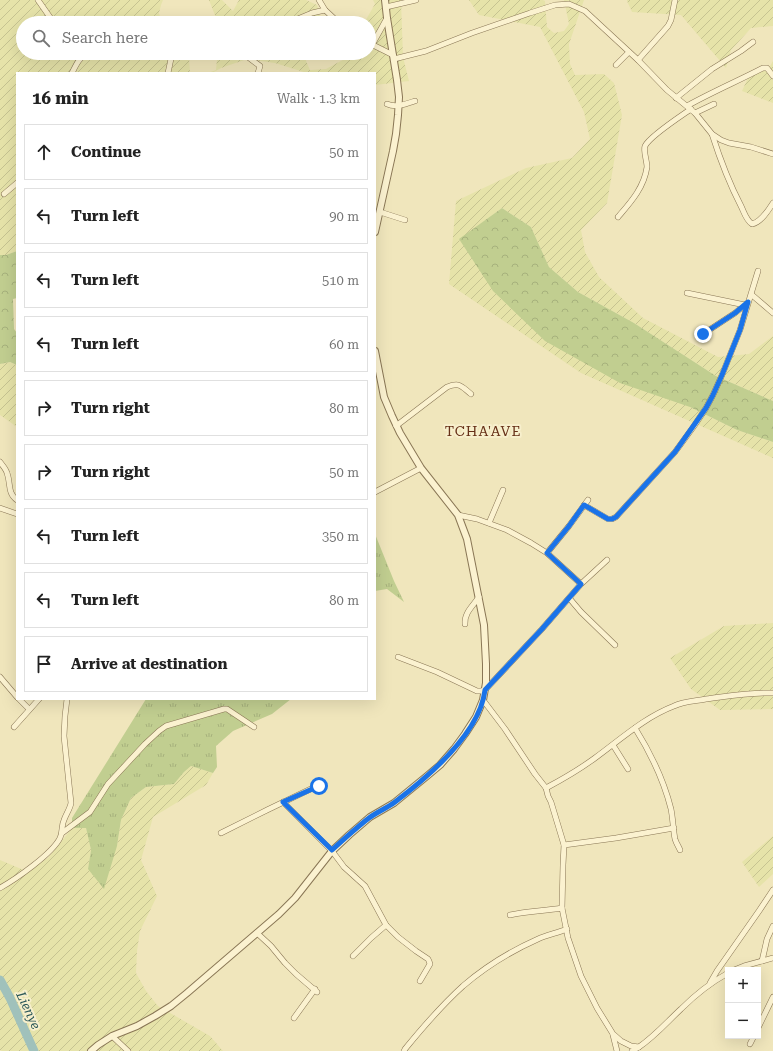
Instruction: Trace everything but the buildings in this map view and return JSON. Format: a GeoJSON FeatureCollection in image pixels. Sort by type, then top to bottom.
{"type":"FeatureCollection","features":[{"type":"Feature","properties":{"kind":"street"},"geometry":{"type":"LineString","coordinates":[[38,0],[49,16]]}},
{"type":"Feature","properties":{"kind":"street"},"geometry":{"type":"LineString","coordinates":[[319,0],[325,10],[331,16]]}},
{"type":"Feature","properties":{"kind":"street"},"geometry":{"type":"LineString","coordinates":[[376,228],[396,134],[399,97],[386,3],[416,0]]}},
{"type":"Feature","properties":{"kind":"street"},"geometry":{"type":"LineString","coordinates":[[638,60],[668,26],[671,20],[675,0]]}},
{"type":"Feature","properties":{"kind":"street"},"geometry":{"type":"LineString","coordinates":[[376,47],[393,57],[426,51],[530,13],[555,5],[569,4],[585,11],[638,60],[667,90],[691,109],[712,134],[720,140],[773,154]]}},
{"type":"Feature","properties":{"kind":"street"},"geometry":{"type":"LineString","coordinates":[[307,16],[325,10]]}},
{"type":"Feature","properties":{"kind":"street"},"geometry":{"type":"LineString","coordinates":[[376,35],[387,18]]}},
{"type":"Feature","properties":{"kind":"street"},"geometry":{"type":"LineString","coordinates":[[676,98],[712,69],[741,51],[752,42]]}},
{"type":"Feature","properties":{"kind":"street"},"geometry":{"type":"LineString","coordinates":[[616,65],[629,52]]}},
{"type":"Feature","properties":{"kind":"street"},"geometry":{"type":"LineString","coordinates":[[73,72],[79,60]]}},
{"type":"Feature","properties":{"kind":"street"},"geometry":{"type":"LineString","coordinates":[[168,72],[171,60]]}},
{"type":"Feature","properties":{"kind":"street"},"geometry":{"type":"LineString","coordinates":[[252,60],[259,65],[258,72]]}},
{"type":"Feature","properties":{"kind":"street"},"geometry":{"type":"LineString","coordinates":[[618,218],[635,197],[642,184],[647,168],[647,159],[644,149],[646,145],[662,130],[708,95],[763,68],[766,68],[773,76]]}},
{"type":"Feature","properties":{"kind":"street"},"geometry":{"type":"LineString","coordinates":[[387,104],[391,106],[398,106],[415,101]]}},
{"type":"Feature","properties":{"kind":"street"},"geometry":{"type":"LineString","coordinates":[[691,109],[714,104]]}},
{"type":"Feature","properties":{"kind":"street"},"geometry":{"type":"LineString","coordinates":[[712,134],[735,194],[750,223],[752,224],[757,222],[773,203]]}},
{"type":"Feature","properties":{"kind":"street"},"geometry":{"type":"LineString","coordinates":[[4,194],[16,185]]}},
{"type":"Feature","properties":{"kind":"street"},"geometry":{"type":"LineString","coordinates":[[380,212],[405,220]]}},
{"type":"Feature","properties":{"kind":"street"},"geometry":{"type":"LineString","coordinates":[[703,334],[746,304],[752,295],[758,271]]}},
{"type":"Feature","properties":{"kind":"street"},"geometry":{"type":"LineString","coordinates":[[687,293],[746,304]]}},
{"type":"Feature","properties":{"kind":"street"},"geometry":{"type":"LineString","coordinates":[[752,295],[773,313]]}},
{"type":"Feature","properties":{"kind":"street"},"geometry":{"type":"LineString","coordinates":[[584,505],[608,519],[616,517],[675,452],[694,426],[713,395],[740,330],[746,304]]}},
{"type":"Feature","properties":{"kind":"street"},"geometry":{"type":"LineString","coordinates":[[91,1051],[98,1044],[112,1036],[137,1026],[171,1006],[257,933],[295,898],[332,850],[370,818],[394,803],[440,765],[465,734],[476,717],[484,700],[486,683],[486,647],[484,625],[467,539],[458,515],[421,468],[396,426],[384,397],[376,357]]}},
{"type":"Feature","properties":{"kind":"street"},"geometry":{"type":"LineString","coordinates":[[396,426],[447,387],[455,384],[460,385],[471,394]]}},
{"type":"Feature","properties":{"kind":"street"},"geometry":{"type":"LineString","coordinates":[[0,462],[7,471],[12,496],[16,499]]}},
{"type":"Feature","properties":{"kind":"street"},"geometry":{"type":"LineString","coordinates":[[376,491],[421,468]]}},
{"type":"Feature","properties":{"kind":"street"},"geometry":{"type":"LineString","coordinates":[[489,523],[503,490]]}},
{"type":"Feature","properties":{"kind":"street"},"geometry":{"type":"LineString","coordinates":[[547,553],[588,500]]}},
{"type":"Feature","properties":{"kind":"street"},"geometry":{"type":"LineString","coordinates":[[0,508],[16,514]]}},
{"type":"Feature","properties":{"kind":"street"},"geometry":{"type":"LineString","coordinates":[[458,515],[468,516],[507,530],[547,553],[581,584]]}},
{"type":"Feature","properties":{"kind":"street"},"geometry":{"type":"LineString","coordinates":[[398,658],[437,672],[477,690],[485,690],[570,598],[581,584],[607,560]]}},
{"type":"Feature","properties":{"kind":"street"},"geometry":{"type":"LineString","coordinates":[[465,624],[464,619],[466,614],[479,597]]}},
{"type":"Feature","properties":{"kind":"street"},"geometry":{"type":"LineString","coordinates":[[570,598],[615,645]]}},
{"type":"Feature","properties":{"kind":"street"},"geometry":{"type":"LineString","coordinates":[[0,677],[16,696]]}},
{"type":"Feature","properties":{"kind":"street"},"geometry":{"type":"LineString","coordinates":[[546,788],[594,758],[635,728],[675,705],[685,702],[758,693],[773,693]]}},
{"type":"Feature","properties":{"kind":"street"},"geometry":{"type":"LineString","coordinates":[[20,700],[29,709]]}},
{"type":"Feature","properties":{"kind":"street"},"geometry":{"type":"LineString","coordinates":[[14,727],[37,700]]}},
{"type":"Feature","properties":{"kind":"street"},"geometry":{"type":"LineString","coordinates":[[0,888],[24,872],[50,850],[57,843],[62,833],[63,821],[71,806],[64,736],[67,700]]}},
{"type":"Feature","properties":{"kind":"street"},"geometry":{"type":"LineString","coordinates":[[484,700],[546,788],[551,802],[564,846],[562,908],[568,938],[581,976],[597,1008],[613,1034],[621,1041],[631,1046],[639,1047]]}},
{"type":"Feature","properties":{"kind":"street"},"geometry":{"type":"LineString","coordinates":[[62,833],[90,812],[108,784],[145,744],[166,726],[227,709],[254,727]]}},
{"type":"Feature","properties":{"kind":"street"},"geometry":{"type":"LineString","coordinates":[[635,728],[643,741],[662,784],[671,809],[675,841],[680,850]]}},
{"type":"Feature","properties":{"kind":"street"},"geometry":{"type":"LineString","coordinates":[[613,744],[628,769]]}},
{"type":"Feature","properties":{"kind":"street"},"geometry":{"type":"LineString","coordinates":[[221,833],[319,786]]}},
{"type":"Feature","properties":{"kind":"street"},"geometry":{"type":"LineString","coordinates":[[283,802],[332,850],[344,866],[365,886],[386,926],[429,961],[430,964],[420,981]]}},
{"type":"Feature","properties":{"kind":"street"},"geometry":{"type":"LineString","coordinates":[[564,846],[674,828]]}},
{"type":"Feature","properties":{"kind":"street"},"geometry":{"type":"LineString","coordinates":[[708,985],[773,890]]}},
{"type":"Feature","properties":{"kind":"street"},"geometry":{"type":"LineString","coordinates":[[510,914],[562,908]]}},
{"type":"Feature","properties":{"kind":"street"},"geometry":{"type":"LineString","coordinates":[[354,956],[371,938],[386,926]]}},
{"type":"Feature","properties":{"kind":"street"},"geometry":{"type":"LineString","coordinates":[[762,961],[767,939],[773,926]]}},
{"type":"Feature","properties":{"kind":"street"},"geometry":{"type":"LineString","coordinates":[[404,1051],[404,1048],[451,998],[482,972],[520,948],[540,938],[567,930]]}},
{"type":"Feature","properties":{"kind":"street"},"geometry":{"type":"LineString","coordinates":[[257,933],[296,974],[316,991],[294,1018]]}},
{"type":"Feature","properties":{"kind":"street"},"geometry":{"type":"LineString","coordinates":[[743,967],[773,958]]}},
{"type":"Feature","properties":{"kind":"street"},"geometry":{"type":"LineString","coordinates":[[632,1051],[654,1036],[680,1009],[708,985],[725,975]]}},
{"type":"Feature","properties":{"kind":"street"},"geometry":{"type":"LineString","coordinates":[[761,1022],[773,997]]}},
{"type":"Feature","properties":{"kind":"street"},"geometry":{"type":"LineString","coordinates":[[613,1034],[617,1051]]}},
{"type":"Feature","properties":{"kind":"street"},"geometry":{"type":"LineString","coordinates":[[112,1036],[128,1051]]}},
{"type":"Feature","properties":{"kind":"street"},"geometry":{"type":"LineString","coordinates":[[750,1044],[752,1039]]}},
{"type":"Feature","properties":{"kind":"shaded area"},"geometry":{"type":"Polygon","coordinates":[[[0,0],[163,0],[159,13],[160,16],[16,16],[16,60],[189,60],[190,72],[16,72],[16,251],[6,255],[0,255],[0,0]]]}},
{"type":"Feature","properties":{"kind":"shaded area"},"geometry":{"type":"Polygon","coordinates":[[[209,0],[222,0],[233,11],[239,0],[306,0],[317,5],[320,16],[215,16],[209,0]]]}},
{"type":"Feature","properties":{"kind":"shaded area"},"geometry":{"type":"Polygon","coordinates":[[[373,0],[401,0],[403,57],[409,81],[376,85],[376,72],[304,72],[275,63],[254,60],[306,60],[310,70],[326,69],[343,60],[376,60],[376,16],[368,16],[375,4],[373,0]]]}},
{"type":"Feature","properties":{"kind":"shaded area"},"geometry":{"type":"Polygon","coordinates":[[[469,0],[543,0],[545,1],[547,27],[554,33],[564,31],[569,24],[564,0],[584,0],[569,44],[570,64],[575,75],[604,74],[614,83],[622,115],[607,203],[581,230],[585,252],[599,277],[643,318],[718,357],[749,354],[773,336],[773,401],[716,376],[634,323],[578,292],[549,267],[531,227],[502,208],[459,240],[690,407],[737,430],[773,442],[773,458],[581,373],[449,284],[456,201],[526,168],[572,158],[590,139],[584,112],[540,27],[479,15],[469,0]]]}},
{"type":"Feature","properties":{"kind":"shaded area"},"geometry":{"type":"Polygon","coordinates":[[[627,0],[773,0],[773,26],[751,28],[731,50],[726,68],[681,15],[632,12],[627,0]]]}},
{"type":"Feature","properties":{"kind":"shaded area"},"geometry":{"type":"Polygon","coordinates":[[[217,60],[244,60],[211,72],[216,70],[217,60]]]}},
{"type":"Feature","properties":{"kind":"shaded area"},"geometry":{"type":"Polygon","coordinates":[[[773,61],[773,103],[742,91],[748,78],[770,66],[773,61]]]}},
{"type":"Feature","properties":{"kind":"shaded area"},"geometry":{"type":"Polygon","coordinates":[[[10,362],[16,365],[16,426],[0,415],[0,364],[10,362]]]}},
{"type":"Feature","properties":{"kind":"shaded area"},"geometry":{"type":"Polygon","coordinates":[[[773,623],[773,709],[720,710],[691,689],[670,658],[724,626],[773,623]]]}},
{"type":"Feature","properties":{"kind":"shaded area"},"geometry":{"type":"Polygon","coordinates":[[[191,766],[213,773],[206,785],[153,817],[141,860],[157,896],[140,931],[136,973],[146,991],[158,1006],[210,1036],[223,1051],[0,1050],[0,860],[26,871],[48,858],[72,828],[86,828],[91,850],[88,869],[117,846],[121,820],[131,798],[146,787],[174,784],[191,766]]]}},
{"type":"Feature","properties":{"kind":"shaded area"},"geometry":{"type":"Polygon","coordinates":[[[773,836],[773,874],[759,887],[742,862],[773,836]]]}},
{"type":"Feature","properties":{"kind":"green space"},"geometry":{"type":"Polygon","coordinates":[[[502,208],[531,227],[549,267],[578,292],[634,323],[716,376],[773,401],[773,442],[737,430],[690,407],[620,383],[545,341],[493,291],[459,239],[502,208]]]}},
{"type":"Feature","properties":{"kind":"green space"},"geometry":{"type":"Polygon","coordinates":[[[16,251],[16,298],[13,299],[14,329],[16,332],[16,365],[10,362],[0,364],[0,255],[6,255],[16,251]]]}},
{"type":"Feature","properties":{"kind":"green space"},"geometry":{"type":"Polygon","coordinates":[[[376,536],[404,602],[387,589],[376,591],[376,536]]]}},
{"type":"Feature","properties":{"kind":"green space"},"geometry":{"type":"Polygon","coordinates":[[[145,700],[290,700],[272,714],[233,731],[216,746],[217,767],[213,773],[191,766],[174,784],[146,787],[131,798],[121,820],[117,846],[104,889],[88,869],[91,850],[86,828],[72,828],[72,818],[145,700]]]}},
{"type":"Feature","properties":{"kind":"waterway","name":"Lienye"},"geometry":{"type":"LineString","coordinates":[[0,980],[10,998],[34,1051]]}},
{"type":"Feature","properties":{"kind":"district","name":"TCHA'AVE"},"geometry":{"type":"Point","coordinates":[483,431]}},
{"type":"Feature","properties":{"kind":"route"},"geometry":{"type":"LineString","coordinates":[[319,786],[283,802],[332,850],[370,818],[394,803],[440,765],[465,734],[476,717],[484,700],[485,690],[572,596],[581,584],[547,553],[584,505],[608,519],[616,517],[675,452],[694,426],[713,395],[740,330],[748,302],[735,313],[703,334]]}}]}
